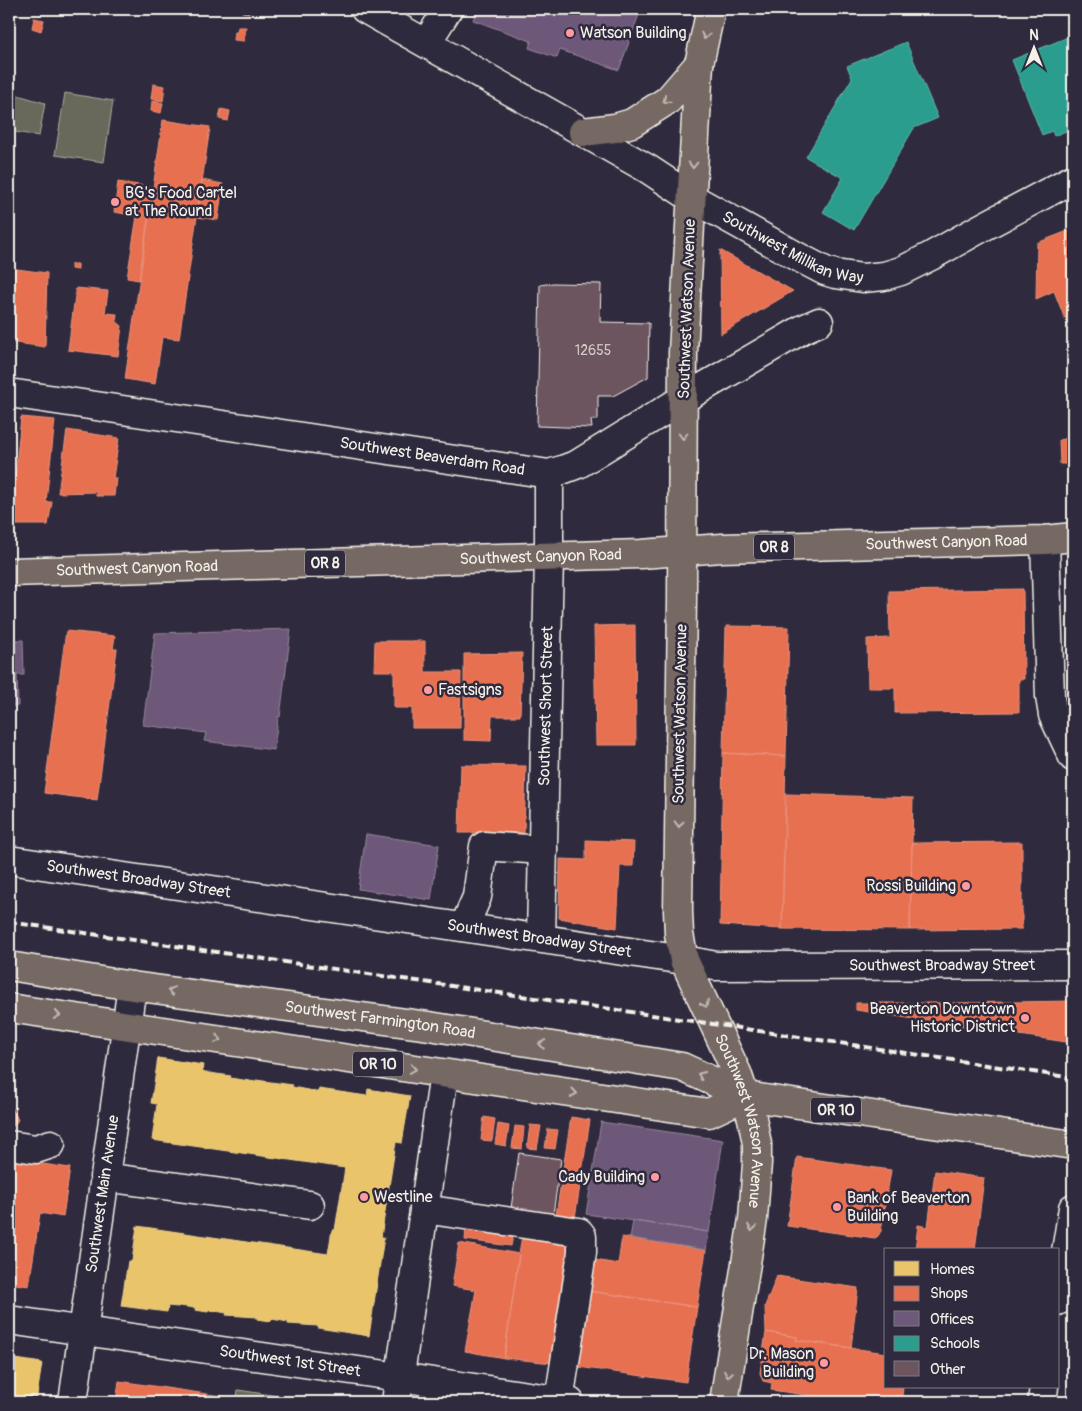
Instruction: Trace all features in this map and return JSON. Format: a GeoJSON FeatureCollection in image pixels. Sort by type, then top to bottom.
{"type":"FeatureCollection","features":[{"type":"Feature","properties":{"kind":"main road","name":"Southwest Watson Avenue"},"geometry":{"type":"LineString","coordinates":[[712,9],[699,64],[683,352],[683,551],[678,934],[684,960],[737,1073],[752,1118],[757,1144],[753,1219],[724,1402]]}},
{"type":"Feature","properties":{"kind":"main road"},"geometry":{"type":"LineString","coordinates":[[583,132],[632,124],[668,100],[699,64]]}},
{"type":"Feature","properties":{"kind":"main road","name":"Southwest Canyon Road"},"geometry":{"type":"LineString","coordinates":[[9,572],[641,554],[722,548],[1073,538]]}},
{"type":"Feature","properties":{"kind":"main road","name":"Southwest Farmington Road"},"geometry":{"type":"LineString","coordinates":[[9,966],[132,986],[428,1026],[682,1067],[745,1096],[1073,1145]]}},
{"type":"Feature","properties":{"kind":"main road","name":"OR 10"},"geometry":{"type":"LineString","coordinates":[[9,1008],[708,1113],[745,1096]]}},
{"type":"Feature","properties":{"kind":"street","name":"Southwest Millikan Way"},"geometry":{"type":"LineString","coordinates":[[365,9],[648,169],[692,198],[825,271],[835,274],[863,278],[884,276],[901,271],[1073,180]]}},
{"type":"Feature","properties":{"kind":"street","name":"Southwest Beaverdam Road"},"geometry":{"type":"LineString","coordinates":[[9,393],[549,474],[578,464],[683,398],[819,322]]}},
{"type":"Feature","properties":{"kind":"street","name":"Southwest Short Street"},"geometry":{"type":"LineString","coordinates":[[541,938],[549,474]]}},
{"type":"Feature","properties":{"kind":"street"},"geometry":{"type":"LineString","coordinates":[[1045,540],[1050,698],[1053,714],[1073,757]]}},
{"type":"Feature","properties":{"kind":"street"},"geometry":{"type":"LineString","coordinates":[[464,927],[476,897],[484,846],[543,850]]}},
{"type":"Feature","properties":{"kind":"street","name":"Southwest Broadway Street"},"geometry":{"type":"LineString","coordinates":[[9,860],[541,938],[716,966],[1073,965]]}},
{"type":"Feature","properties":{"kind":"street","name":"Southwest Main Avenue"},"geometry":{"type":"LineString","coordinates":[[73,1402],[132,986]]}},
{"type":"Feature","properties":{"kind":"street"},"geometry":{"type":"LineString","coordinates":[[398,1390],[444,1074]]}},
{"type":"Feature","properties":{"kind":"street"},"geometry":{"type":"LineString","coordinates":[[9,1145],[36,1149],[51,1144]]}},
{"type":"Feature","properties":{"kind":"street"},"geometry":{"type":"LineString","coordinates":[[104,1177],[310,1206]]}},
{"type":"Feature","properties":{"kind":"street"},"geometry":{"type":"LineString","coordinates":[[1060,1289],[1073,1208]]}},
{"type":"Feature","properties":{"kind":"street"},"geometry":{"type":"LineString","coordinates":[[424,1209],[554,1227],[579,1232],[582,1236],[582,1252],[564,1401]]}},
{"type":"Feature","properties":{"kind":"street","name":"Southwest 1st Street"},"geometry":{"type":"LineString","coordinates":[[9,1320],[398,1390],[564,1401]]}},
{"type":"Feature","properties":{"kind":"street"},"geometry":{"type":"LineString","coordinates":[[1042,1402],[1044,1388]]}},
{"type":"Feature","properties":{"kind":"green space"},"geometry":{"type":"Polygon","coordinates":[[[11,93],[45,103],[39,136],[9,131],[9,100],[11,93]]]}},
{"type":"Feature","properties":{"kind":"green space"},"geometry":{"type":"Polygon","coordinates":[[[65,93],[113,101],[104,162],[55,155],[65,93]]]}},
{"type":"Feature","properties":{"kind":"green space"},"geometry":{"type":"Polygon","coordinates":[[[238,1390],[318,1402],[236,1402],[238,1390]]]}},
{"type":"Feature","properties":{"kind":"building: Homes","name":"Westline"},"geometry":{"type":"Polygon","coordinates":[[[158,1058],[203,1065],[202,1072],[231,1076],[230,1078],[293,1085],[292,1087],[318,1092],[319,1089],[367,1096],[368,1089],[410,1096],[402,1143],[396,1142],[381,1237],[384,1237],[369,1336],[318,1328],[318,1326],[288,1324],[288,1322],[272,1319],[271,1321],[257,1319],[257,1317],[226,1315],[227,1313],[209,1310],[208,1312],[195,1310],[196,1308],[168,1306],[167,1312],[121,1306],[128,1261],[132,1261],[137,1226],[328,1254],[332,1230],[335,1230],[345,1168],[152,1140],[157,1104],[151,1103],[158,1058]]]}},
{"type":"Feature","properties":{"kind":"building: Homes"},"geometry":{"type":"Polygon","coordinates":[[[9,1358],[42,1363],[36,1402],[9,1402],[9,1358]]]}},
{"type":"Feature","properties":{"kind":"building: Shops"},"geometry":{"type":"Polygon","coordinates":[[[243,9],[249,9],[249,13],[242,12],[243,9]]]}},
{"type":"Feature","properties":{"kind":"building: Shops"},"geometry":{"type":"Polygon","coordinates":[[[34,18],[44,20],[41,31],[32,28],[34,18]]]}},
{"type":"Feature","properties":{"kind":"building: Shops"},"geometry":{"type":"Polygon","coordinates":[[[238,27],[246,27],[244,41],[234,40],[238,27]]]}},
{"type":"Feature","properties":{"kind":"building: Shops"},"geometry":{"type":"Polygon","coordinates":[[[153,84],[165,86],[163,101],[151,99],[153,84]]]}},
{"type":"Feature","properties":{"kind":"building: Shops"},"geometry":{"type":"Polygon","coordinates":[[[152,101],[163,103],[161,113],[151,111],[152,101]]]}},
{"type":"Feature","properties":{"kind":"building: Shops"},"geometry":{"type":"Polygon","coordinates":[[[221,109],[230,111],[228,121],[219,119],[221,109]]]}},
{"type":"Feature","properties":{"kind":"building: Shops"},"geometry":{"type":"Polygon","coordinates":[[[163,120],[210,127],[179,339],[162,337],[155,384],[125,379],[163,120]]]}},
{"type":"Feature","properties":{"kind":"building: Shops"},"geometry":{"type":"Polygon","coordinates":[[[202,180],[223,184],[218,220],[197,217],[202,180]]]}},
{"type":"Feature","properties":{"kind":"building: Shops"},"geometry":{"type":"Polygon","coordinates":[[[118,182],[153,187],[139,280],[127,278],[137,216],[114,212],[118,182]]]}},
{"type":"Feature","properties":{"kind":"building: Shops"},"geometry":{"type":"Polygon","coordinates":[[[1073,229],[1073,315],[1065,319],[1054,291],[1036,299],[1037,243],[1073,229]]]}},
{"type":"Feature","properties":{"kind":"building: Shops"},"geometry":{"type":"Polygon","coordinates":[[[720,250],[793,291],[721,334],[720,250]]]}},
{"type":"Feature","properties":{"kind":"building: Shops"},"geometry":{"type":"Polygon","coordinates":[[[71,264],[78,264],[78,270],[71,269],[71,264]]]}},
{"type":"Feature","properties":{"kind":"building: Shops"},"geometry":{"type":"Polygon","coordinates":[[[9,268],[47,273],[45,347],[9,342],[9,268]]]}},
{"type":"Feature","properties":{"kind":"building: Shops"},"geometry":{"type":"Polygon","coordinates":[[[76,288],[108,291],[105,313],[117,314],[116,321],[122,326],[118,356],[68,350],[76,288]]]}},
{"type":"Feature","properties":{"kind":"building: Shops"},"geometry":{"type":"Polygon","coordinates":[[[21,417],[55,420],[46,502],[52,502],[48,525],[10,525],[21,417]]]}},
{"type":"Feature","properties":{"kind":"building: Shops"},"geometry":{"type":"Polygon","coordinates":[[[67,430],[119,438],[113,478],[116,478],[114,496],[96,496],[96,492],[58,493],[67,430]]]}},
{"type":"Feature","properties":{"kind":"building: Shops"},"geometry":{"type":"Polygon","coordinates":[[[1073,437],[1073,464],[1060,464],[1059,440],[1073,437]]]}},
{"type":"Feature","properties":{"kind":"building: Shops"},"geometry":{"type":"Polygon","coordinates":[[[1023,589],[1024,679],[1019,679],[1019,712],[895,713],[895,688],[868,688],[867,639],[890,638],[889,591],[1023,589]]]}},
{"type":"Feature","properties":{"kind":"building: Shops"},"geometry":{"type":"Polygon","coordinates":[[[635,625],[636,745],[596,745],[594,626],[635,625]]]}},
{"type":"Feature","properties":{"kind":"building: Shops"},"geometry":{"type":"Polygon","coordinates":[[[726,626],[789,627],[786,756],[723,753],[726,626]]]}},
{"type":"Feature","properties":{"kind":"building: Shops"},"geometry":{"type":"Polygon","coordinates":[[[66,631],[115,636],[113,649],[117,649],[97,800],[44,793],[66,631]]]}},
{"type":"Feature","properties":{"kind":"building: Shops","name":"Fastsigns"},"geometry":{"type":"Polygon","coordinates":[[[375,641],[425,641],[425,672],[461,672],[460,728],[412,728],[412,708],[394,708],[394,671],[374,671],[375,641]]]}},
{"type":"Feature","properties":{"kind":"building: Shops"},"geometry":{"type":"Polygon","coordinates":[[[522,653],[520,716],[492,716],[491,741],[464,740],[464,654],[522,653]]]}},
{"type":"Feature","properties":{"kind":"building: Shops"},"geometry":{"type":"Polygon","coordinates":[[[723,753],[786,756],[782,929],[720,925],[723,753]]]}},
{"type":"Feature","properties":{"kind":"building: Shops"},"geometry":{"type":"Polygon","coordinates":[[[461,765],[526,766],[524,833],[459,833],[461,765]]]}},
{"type":"Feature","properties":{"kind":"building: Shops"},"geometry":{"type":"Polygon","coordinates":[[[786,794],[913,798],[910,930],[782,929],[786,794]]]}},
{"type":"Feature","properties":{"kind":"building: Shops"},"geometry":{"type":"Polygon","coordinates":[[[586,840],[634,842],[633,866],[620,866],[617,928],[559,918],[560,859],[586,860],[586,840]]]}},
{"type":"Feature","properties":{"kind":"building: Shops","name":"Rossi Building"},"geometry":{"type":"Polygon","coordinates":[[[1022,842],[1022,929],[910,930],[912,843],[1022,842]]]}},
{"type":"Feature","properties":{"kind":"building: Shops"},"geometry":{"type":"Polygon","coordinates":[[[1073,1001],[1073,1043],[953,1025],[953,1003],[1073,1001]]]}},
{"type":"Feature","properties":{"kind":"building: Shops"},"geometry":{"type":"Polygon","coordinates":[[[856,1003],[953,1003],[953,1025],[856,1010],[856,1003]]]}},
{"type":"Feature","properties":{"kind":"building: Shops"},"geometry":{"type":"Polygon","coordinates":[[[9,1101],[18,1120],[9,1131],[9,1101]]]}},
{"type":"Feature","properties":{"kind":"building: Shops"},"geometry":{"type":"Polygon","coordinates":[[[484,1117],[495,1119],[492,1141],[481,1140],[484,1117]]]}},
{"type":"Feature","properties":{"kind":"building: Shops"},"geometry":{"type":"Polygon","coordinates":[[[571,1117],[590,1120],[575,1218],[556,1215],[571,1117]]]}},
{"type":"Feature","properties":{"kind":"building: Shops"},"geometry":{"type":"Polygon","coordinates":[[[498,1124],[509,1126],[506,1146],[495,1144],[498,1124]]]}},
{"type":"Feature","properties":{"kind":"building: Shops"},"geometry":{"type":"Polygon","coordinates":[[[530,1125],[541,1126],[537,1149],[527,1148],[530,1125]]]}},
{"type":"Feature","properties":{"kind":"building: Shops"},"geometry":{"type":"Polygon","coordinates":[[[515,1126],[524,1127],[522,1149],[512,1148],[515,1126]]]}},
{"type":"Feature","properties":{"kind":"building: Shops"},"geometry":{"type":"Polygon","coordinates":[[[548,1129],[558,1130],[555,1149],[545,1148],[548,1129]]]}},
{"type":"Feature","properties":{"kind":"building: Shops","name":"Bank of Beaverton Building"},"geometry":{"type":"Polygon","coordinates":[[[797,1157],[891,1170],[881,1231],[878,1236],[875,1238],[787,1226],[797,1157]]]}},
{"type":"Feature","properties":{"kind":"building: Shops"},"geometry":{"type":"Polygon","coordinates":[[[9,1159],[70,1168],[63,1217],[40,1213],[29,1286],[9,1283],[9,1159]]]}},
{"type":"Feature","properties":{"kind":"building: Shops"},"geometry":{"type":"Polygon","coordinates":[[[935,1171],[984,1178],[975,1248],[915,1248],[918,1225],[928,1227],[935,1171]]]}},
{"type":"Feature","properties":{"kind":"building: Shops"},"geometry":{"type":"Polygon","coordinates":[[[466,1228],[513,1235],[511,1246],[465,1240],[466,1228]]]}},
{"type":"Feature","properties":{"kind":"building: Shops"},"geometry":{"type":"Polygon","coordinates":[[[522,1235],[571,1243],[552,1363],[504,1358],[522,1235]]]}},
{"type":"Feature","properties":{"kind":"building: Shops"},"geometry":{"type":"Polygon","coordinates":[[[622,1237],[706,1250],[697,1307],[589,1291],[589,1259],[618,1264],[622,1237]]]}},
{"type":"Feature","properties":{"kind":"building: Shops"},"geometry":{"type":"Polygon","coordinates":[[[459,1243],[519,1254],[504,1358],[465,1351],[476,1290],[452,1286],[459,1243]]]}},
{"type":"Feature","properties":{"kind":"building: Shops"},"geometry":{"type":"Polygon","coordinates":[[[777,1276],[858,1288],[851,1348],[796,1340],[797,1337],[766,1332],[765,1306],[777,1276]]]}},
{"type":"Feature","properties":{"kind":"building: Shops"},"geometry":{"type":"Polygon","coordinates":[[[589,1291],[697,1307],[686,1382],[578,1367],[589,1291]]]}},
{"type":"Feature","properties":{"kind":"building: Shops","name":"Dr. Mason Building"},"geometry":{"type":"Polygon","coordinates":[[[766,1332],[797,1337],[796,1340],[884,1353],[884,1388],[903,1388],[902,1397],[894,1396],[893,1402],[855,1402],[771,1390],[772,1383],[763,1381],[760,1373],[766,1332]]]}},
{"type":"Feature","properties":{"kind":"building: Shops"},"geometry":{"type":"Polygon","coordinates":[[[119,1381],[227,1397],[226,1402],[116,1402],[119,1381]]]}},
{"type":"Feature","properties":{"kind":"building: Offices","name":"Watson Building"},"geometry":{"type":"Polygon","coordinates":[[[477,9],[641,9],[619,70],[560,50],[557,58],[529,48],[531,41],[473,20],[477,9]]]}},
{"type":"Feature","properties":{"kind":"building: Offices"},"geometry":{"type":"Polygon","coordinates":[[[291,629],[274,750],[204,741],[206,733],[143,725],[155,633],[291,629]]]}},
{"type":"Feature","properties":{"kind":"building: Offices"},"geometry":{"type":"Polygon","coordinates":[[[9,640],[23,640],[24,675],[17,675],[18,706],[9,706],[9,640]]]}},
{"type":"Feature","properties":{"kind":"building: Offices"},"geometry":{"type":"Polygon","coordinates":[[[366,834],[439,845],[431,900],[358,889],[366,834]]]}},
{"type":"Feature","properties":{"kind":"building: Offices","name":"Cady Building"},"geometry":{"type":"Polygon","coordinates":[[[601,1122],[723,1140],[709,1232],[586,1214],[601,1122]]]}},
{"type":"Feature","properties":{"kind":"building: Offices"},"geometry":{"type":"Polygon","coordinates":[[[633,1221],[709,1232],[706,1250],[630,1238],[633,1221]]]}},
{"type":"Feature","properties":{"kind":"building: Schools"},"geometry":{"type":"Polygon","coordinates":[[[1073,35],[1073,128],[1054,136],[1052,131],[1042,135],[1012,60],[1073,35]]]}},
{"type":"Feature","properties":{"kind":"building: Schools"},"geometry":{"type":"Polygon","coordinates":[[[906,42],[938,118],[914,128],[854,230],[823,212],[843,178],[806,157],[852,78],[847,66],[906,42]]]}},
{"type":"Feature","properties":{"kind":"building: Other"},"geometry":{"type":"Polygon","coordinates":[[[553,283],[601,284],[600,322],[649,323],[648,377],[613,396],[598,396],[598,420],[591,420],[592,428],[537,426],[540,285],[553,283]]]}},
{"type":"Feature","properties":{"kind":"building: Other"},"geometry":{"type":"Polygon","coordinates":[[[519,1153],[561,1159],[553,1214],[511,1208],[519,1153]]]}},
{"type":"Feature","properties":{"kind":"railway"},"geometry":{"type":"LineString","coordinates":[[9,922],[1073,1078]]}},
{"type":"Feature","properties":{"kind":"place","name":"Watson Building"},"geometry":{"type":"Point","coordinates":[570,33]}},
{"type":"Feature","properties":{"kind":"place","name":"BG's Food Cartel at The Round"},"geometry":{"type":"Point","coordinates":[115,202]}},
{"type":"Feature","properties":{"kind":"place","name":"Fastsigns"},"geometry":{"type":"Point","coordinates":[428,690]}},
{"type":"Feature","properties":{"kind":"place","name":"Rossi Building"},"geometry":{"type":"Point","coordinates":[966,886]}},
{"type":"Feature","properties":{"kind":"place","name":"Beaverton Downtown Historic District"},"geometry":{"type":"Point","coordinates":[1025,1018]}},
{"type":"Feature","properties":{"kind":"place","name":"Cady Building"},"geometry":{"type":"Point","coordinates":[655,1177]}},
{"type":"Feature","properties":{"kind":"place","name":"Westline"},"geometry":{"type":"Point","coordinates":[364,1197]}},
{"type":"Feature","properties":{"kind":"place","name":"Bank of Beaverton Building"},"geometry":{"type":"Point","coordinates":[837,1207]}},
{"type":"Feature","properties":{"kind":"place","name":"Dr. Mason Building"},"geometry":{"type":"Point","coordinates":[824,1363]}}]}
